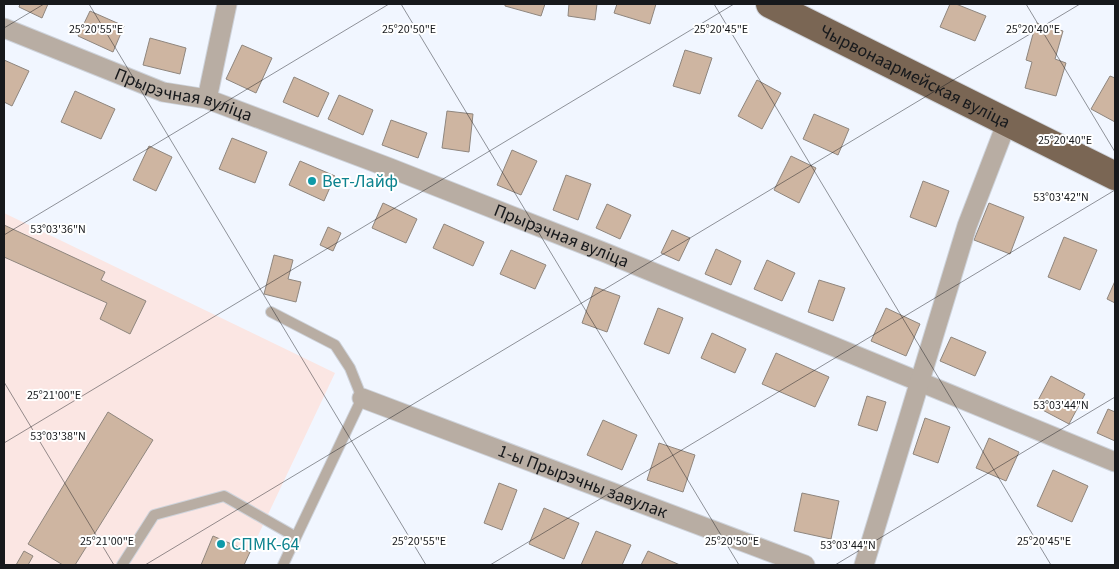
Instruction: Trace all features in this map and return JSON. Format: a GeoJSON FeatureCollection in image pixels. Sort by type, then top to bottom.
{"type":"FeatureCollection","features":[{"type":"Feature","properties":{"kind":"highway","name":"Чырвонаармейская вуліца"},"geometry":{"type":"LineString","coordinates":[[770,4],[1115,176]]}},
{"type":"Feature","properties":{"kind":"street"},"geometry":{"type":"LineString","coordinates":[[208,99],[227,4]]}},
{"type":"Feature","properties":{"kind":"street","name":"Прырэчная вуліца"},"geometry":{"type":"LineString","coordinates":[[4,28],[163,92],[208,99],[390,168],[606,253],[1115,462]]}},
{"type":"Feature","properties":{"kind":"street"},"geometry":{"type":"LineString","coordinates":[[864,565],[967,226],[1007,122]]}},
{"type":"Feature","properties":{"kind":"street","name":"1-ы Прырэчны завулак"},"geometry":{"type":"LineString","coordinates":[[362,398],[805,565]]}},
{"type":"Feature","properties":{"kind":"lane"},"geometry":{"type":"LineString","coordinates":[[271,312],[335,345],[350,368],[362,398],[284,565]]}},
{"type":"Feature","properties":{"kind":"lane"},"geometry":{"type":"LineString","coordinates":[[122,565],[154,515],[224,496],[296,537]]}},
{"type":"Feature","properties":{"kind":"shaded area"},"geometry":{"type":"Polygon","coordinates":[[[4,213],[335,373],[244,565],[4,565],[4,213]]]}},
{"type":"Feature","properties":{"kind":"building"},"geometry":{"type":"Polygon","coordinates":[[[20,4],[48,4],[42,18],[19,7],[20,4]]]}},
{"type":"Feature","properties":{"kind":"building"},"geometry":{"type":"Polygon","coordinates":[[[505,4],[545,4],[541,16],[505,6],[505,4]]]}},
{"type":"Feature","properties":{"kind":"building"},"geometry":{"type":"Polygon","coordinates":[[[569,4],[597,4],[595,20],[568,16],[569,4]]]}},
{"type":"Feature","properties":{"kind":"building"},"geometry":{"type":"Polygon","coordinates":[[[617,4],[656,4],[650,24],[614,13],[617,4]]]}},
{"type":"Feature","properties":{"kind":"building"},"geometry":{"type":"Polygon","coordinates":[[[950,4],[956,4],[986,16],[975,41],[940,27],[950,4]]]}},
{"type":"Feature","properties":{"kind":"building"},"geometry":{"type":"Polygon","coordinates":[[[90,11],[124,26],[113,52],[78,36],[90,11]]]}},
{"type":"Feature","properties":{"kind":"building"},"geometry":{"type":"Polygon","coordinates":[[[1036,23],[1063,31],[1055,59],[1066,63],[1056,96],[1025,88],[1032,62],[1026,60],[1036,23]]]}},
{"type":"Feature","properties":{"kind":"building"},"geometry":{"type":"Polygon","coordinates":[[[150,38],[186,48],[180,74],[143,65],[150,38]]]}},
{"type":"Feature","properties":{"kind":"building"},"geometry":{"type":"Polygon","coordinates":[[[242,45],[272,58],[256,93],[226,79],[242,45]]]}},
{"type":"Feature","properties":{"kind":"building"},"geometry":{"type":"Polygon","coordinates":[[[685,50],[712,58],[700,94],[673,86],[685,50]]]}},
{"type":"Feature","properties":{"kind":"building"},"geometry":{"type":"Polygon","coordinates":[[[4,60],[29,71],[12,106],[4,102],[4,60]]]}},
{"type":"Feature","properties":{"kind":"building"},"geometry":{"type":"Polygon","coordinates":[[[1110,76],[1115,78],[1115,122],[1091,109],[1110,76]]]}},
{"type":"Feature","properties":{"kind":"building"},"geometry":{"type":"Polygon","coordinates":[[[294,77],[329,93],[318,117],[283,102],[294,77]]]}},
{"type":"Feature","properties":{"kind":"building"},"geometry":{"type":"Polygon","coordinates":[[[757,80],[781,93],[762,129],[738,116],[757,80]]]}},
{"type":"Feature","properties":{"kind":"building"},"geometry":{"type":"Polygon","coordinates":[[[75,91],[115,109],[101,139],[61,122],[75,91]]]}},
{"type":"Feature","properties":{"kind":"building"},"geometry":{"type":"Polygon","coordinates":[[[339,95],[373,110],[363,135],[328,119],[339,95]]]}},
{"type":"Feature","properties":{"kind":"building"},"geometry":{"type":"Polygon","coordinates":[[[447,111],[473,114],[469,152],[442,148],[447,111]]]}},
{"type":"Feature","properties":{"kind":"building"},"geometry":{"type":"Polygon","coordinates":[[[814,114],[849,129],[838,155],[803,139],[814,114]]]}},
{"type":"Feature","properties":{"kind":"building"},"geometry":{"type":"Polygon","coordinates":[[[391,120],[427,133],[418,158],[382,145],[391,120]]]}},
{"type":"Feature","properties":{"kind":"building"},"geometry":{"type":"Polygon","coordinates":[[[232,138],[267,152],[255,183],[219,169],[232,138]]]}},
{"type":"Feature","properties":{"kind":"building"},"geometry":{"type":"Polygon","coordinates":[[[149,146],[172,157],[156,191],[133,180],[149,146]]]}},
{"type":"Feature","properties":{"kind":"building"},"geometry":{"type":"Polygon","coordinates":[[[512,150],[537,161],[521,195],[497,185],[512,150]]]}},
{"type":"Feature","properties":{"kind":"building"},"geometry":{"type":"Polygon","coordinates":[[[791,156],[816,168],[799,203],[774,190],[791,156]]]}},
{"type":"Feature","properties":{"kind":"building","name":"Вет-Лайф"},"geometry":{"type":"Polygon","coordinates":[[[300,161],[335,176],[324,201],[289,185],[300,161]]]}},
{"type":"Feature","properties":{"kind":"building"},"geometry":{"type":"Polygon","coordinates":[[[566,175],[591,184],[578,220],[553,210],[566,175]]]}},
{"type":"Feature","properties":{"kind":"building"},"geometry":{"type":"Polygon","coordinates":[[[923,181],[949,191],[936,227],[910,217],[923,181]]]}},
{"type":"Feature","properties":{"kind":"building"},"geometry":{"type":"Polygon","coordinates":[[[383,203],[417,219],[406,243],[372,228],[383,203]]]}},
{"type":"Feature","properties":{"kind":"building"},"geometry":{"type":"Polygon","coordinates":[[[989,203],[1024,217],[1010,254],[974,240],[989,203]]]}},
{"type":"Feature","properties":{"kind":"building"},"geometry":{"type":"Polygon","coordinates":[[[607,204],[631,215],[620,239],[596,228],[607,204]]]}},
{"type":"Feature","properties":{"kind":"building"},"geometry":{"type":"Polygon","coordinates":[[[444,224],[484,242],[473,266],[433,248],[444,224]]]}},
{"type":"Feature","properties":{"kind":"building"},"geometry":{"type":"Polygon","coordinates":[[[4,225],[105,272],[101,280],[146,301],[130,334],[100,319],[107,303],[4,257],[4,225]]]}},
{"type":"Feature","properties":{"kind":"building"},"geometry":{"type":"Polygon","coordinates":[[[328,227],[341,233],[333,251],[320,245],[328,227]]]}},
{"type":"Feature","properties":{"kind":"building"},"geometry":{"type":"Polygon","coordinates":[[[672,230],[690,238],[679,261],[661,253],[672,230]]]}},
{"type":"Feature","properties":{"kind":"building"},"geometry":{"type":"Polygon","coordinates":[[[1064,237],[1097,250],[1080,290],[1048,277],[1064,237]]]}},
{"type":"Feature","properties":{"kind":"building"},"geometry":{"type":"Polygon","coordinates":[[[716,249],[741,261],[731,285],[705,274],[716,249]]]}},
{"type":"Feature","properties":{"kind":"building"},"geometry":{"type":"Polygon","coordinates":[[[511,250],[546,265],[535,289],[500,274],[511,250]]]}},
{"type":"Feature","properties":{"kind":"building"},"geometry":{"type":"Polygon","coordinates":[[[274,255],[293,260],[288,279],[301,282],[296,302],[264,294],[274,255]]]}},
{"type":"Feature","properties":{"kind":"building"},"geometry":{"type":"Polygon","coordinates":[[[767,260],[795,273],[782,301],[754,289],[767,260]]]}},
{"type":"Feature","properties":{"kind":"building"},"geometry":{"type":"Polygon","coordinates":[[[819,280],[845,288],[833,321],[808,312],[819,280]]]}},
{"type":"Feature","properties":{"kind":"building"},"geometry":{"type":"Polygon","coordinates":[[[1115,281],[1115,303],[1107,299],[1115,281]]]}},
{"type":"Feature","properties":{"kind":"building"},"geometry":{"type":"Polygon","coordinates":[[[595,287],[620,296],[607,332],[582,323],[595,287]]]}},
{"type":"Feature","properties":{"kind":"building"},"geometry":{"type":"Polygon","coordinates":[[[658,308],[683,318],[669,354],[644,344],[658,308]]]}},
{"type":"Feature","properties":{"kind":"building"},"geometry":{"type":"Polygon","coordinates":[[[886,308],[920,324],[906,356],[871,341],[886,308]]]}},
{"type":"Feature","properties":{"kind":"building"},"geometry":{"type":"Polygon","coordinates":[[[712,333],[746,349],[735,373],[701,358],[712,333]]]}},
{"type":"Feature","properties":{"kind":"building"},"geometry":{"type":"Polygon","coordinates":[[[951,337],[986,352],[975,376],[940,361],[951,337]]]}},
{"type":"Feature","properties":{"kind":"building"},"geometry":{"type":"Polygon","coordinates":[[[776,353],[829,377],[815,407],[762,384],[776,353]]]}},
{"type":"Feature","properties":{"kind":"building"},"geometry":{"type":"Polygon","coordinates":[[[1051,376],[1085,394],[1069,424],[1035,406],[1051,376]]]}},
{"type":"Feature","properties":{"kind":"building"},"geometry":{"type":"Polygon","coordinates":[[[867,396],[886,402],[877,431],[858,425],[867,396]]]}},
{"type":"Feature","properties":{"kind":"building"},"geometry":{"type":"Polygon","coordinates":[[[1108,409],[1115,412],[1115,441],[1097,433],[1108,409]]]}},
{"type":"Feature","properties":{"kind":"building"},"geometry":{"type":"Polygon","coordinates":[[[108,412],[153,440],[75,565],[63,565],[28,544],[108,412]]]}},
{"type":"Feature","properties":{"kind":"building"},"geometry":{"type":"Polygon","coordinates":[[[925,418],[950,427],[938,463],[913,454],[925,418]]]}},
{"type":"Feature","properties":{"kind":"building"},"geometry":{"type":"Polygon","coordinates":[[[603,420],[637,435],[622,470],[587,455],[603,420]]]}},
{"type":"Feature","properties":{"kind":"building"},"geometry":{"type":"Polygon","coordinates":[[[989,438],[1019,452],[1006,481],[976,468],[989,438]]]}},
{"type":"Feature","properties":{"kind":"building"},"geometry":{"type":"Polygon","coordinates":[[[659,443],[695,455],[683,492],[647,480],[659,443]]]}},
{"type":"Feature","properties":{"kind":"building"},"geometry":{"type":"Polygon","coordinates":[[[1053,470],[1088,486],[1072,522],[1037,506],[1053,470]]]}},
{"type":"Feature","properties":{"kind":"building"},"geometry":{"type":"Polygon","coordinates":[[[499,483],[517,490],[502,530],[484,523],[499,483]]]}},
{"type":"Feature","properties":{"kind":"building"},"geometry":{"type":"Polygon","coordinates":[[[802,493],[839,501],[831,539],[794,531],[802,493]]]}},
{"type":"Feature","properties":{"kind":"building"},"geometry":{"type":"Polygon","coordinates":[[[544,508],[579,523],[564,559],[529,544],[544,508]]]}},
{"type":"Feature","properties":{"kind":"building"},"geometry":{"type":"Polygon","coordinates":[[[596,531],[631,545],[622,565],[581,565],[596,531]]]}},
{"type":"Feature","properties":{"kind":"building","name":"СПМК-64"},"geometry":{"type":"Polygon","coordinates":[[[213,536],[250,552],[244,565],[201,565],[213,536]]]}},
{"type":"Feature","properties":{"kind":"building"},"geometry":{"type":"Polygon","coordinates":[[[24,551],[33,556],[28,565],[16,565],[24,551]]]}},
{"type":"Feature","properties":{"kind":"building"},"geometry":{"type":"Polygon","coordinates":[[[648,551],[680,565],[641,565],[648,551]]]}},
{"type":"Feature","properties":{"kind":"place","name":"Вет-Лайф"},"geometry":{"type":"Point","coordinates":[312,181]}},
{"type":"Feature","properties":{"kind":"place","name":"СПМК-64"},"geometry":{"type":"Point","coordinates":[221,544]}}]}
